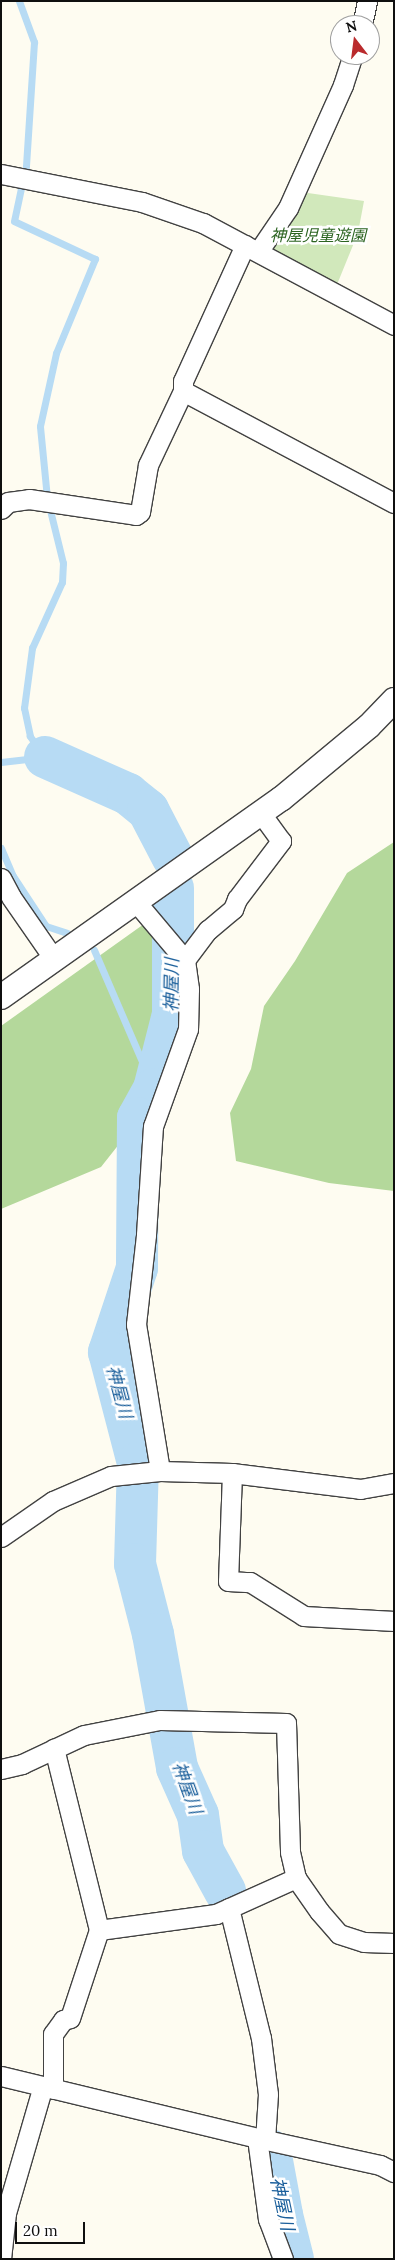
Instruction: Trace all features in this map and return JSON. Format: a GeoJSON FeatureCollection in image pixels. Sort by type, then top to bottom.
{"type":"FeatureCollection","features":[{"type":"Feature","properties":{"kind":"street"},"geometry":{"type":"LineString","coordinates":[[364,15],[368,1]]}},
{"type":"Feature","properties":{"kind":"street"},"geometry":{"type":"LineString","coordinates":[[1,509],[8,502],[29,500],[136,515],[140,512],[148,464],[183,391],[183,381],[251,249],[288,208],[343,85],[350,65]]}},
{"type":"Feature","properties":{"kind":"street"},"geometry":{"type":"LineString","coordinates":[[1,174],[142,202],[203,223],[394,325]]}},
{"type":"Feature","properties":{"kind":"street"},"geometry":{"type":"LineString","coordinates":[[183,391],[394,502]]}},
{"type":"Feature","properties":{"kind":"street"},"geometry":{"type":"LineString","coordinates":[[1,997],[261,813],[369,726],[394,700]]}},
{"type":"Feature","properties":{"kind":"street"},"geometry":{"type":"LineString","coordinates":[[177,951],[208,930],[233,909],[237,899],[281,841],[261,813]]}},
{"type":"Feature","properties":{"kind":"street"},"geometry":{"type":"LineString","coordinates":[[1,878],[6,901],[54,959]]}},
{"type":"Feature","properties":{"kind":"street"},"geometry":{"type":"LineString","coordinates":[[136,902],[177,951],[189,989],[188,1029],[153,1126],[146,1235],[136,1324],[160,1471]]}},
{"type":"Feature","properties":{"kind":"street"},"geometry":{"type":"LineString","coordinates":[[1,1537],[53,1501],[111,1476],[160,1471],[232,1473],[360,1489],[394,1483]]}},
{"type":"Feature","properties":{"kind":"street"},"geometry":{"type":"LineString","coordinates":[[232,1473],[228,1581],[250,1582],[304,1616],[394,1621]]}},
{"type":"Feature","properties":{"kind":"street"},"geometry":{"type":"LineString","coordinates":[[1,1769],[22,1764],[84,1735],[160,1720],[286,1723],[290,1852],[296,1878],[319,1911],[339,1934],[364,1942],[394,1943]]}},
{"type":"Feature","properties":{"kind":"street"},"geometry":{"type":"LineString","coordinates":[[1,2259],[6,2213],[48,2087],[53,2034],[63,2020],[70,2018],[99,1930],[54,1748]]}},
{"type":"Feature","properties":{"kind":"street"},"geometry":{"type":"LineString","coordinates":[[99,1930],[216,1914],[296,1878]]}},
{"type":"Feature","properties":{"kind":"street"},"geometry":{"type":"LineString","coordinates":[[229,1908],[261,2038],[268,2094],[261,2139],[268,2219],[283,2259]]}},
{"type":"Feature","properties":{"kind":"street"},"geometry":{"type":"LineString","coordinates":[[1,2076],[261,2139],[380,2164],[394,2172]]}},
{"type":"Feature","properties":{"kind":"green space","name":"神屋児童遊園"},"geometry":{"type":"Polygon","coordinates":[[[301,192],[364,201],[358,233],[336,287],[271,254],[269,245],[301,192]]]}},
{"type":"Feature","properties":{"kind":"green space"},"geometry":{"type":"Polygon","coordinates":[[[394,842],[394,1191],[329,1183],[236,1161],[230,1113],[251,1069],[264,1006],[295,961],[347,873],[394,842]]]}},
{"type":"Feature","properties":{"kind":"green space"},"geometry":{"type":"Polygon","coordinates":[[[165,909],[184,926],[180,985],[183,1025],[146,1110],[101,1167],[1,1209],[1,1026],[165,909]]]}},
{"type":"Feature","properties":{"kind":"waterway"},"geometry":{"type":"LineString","coordinates":[[19,1],[34,42],[26,167]]}},
{"type":"Feature","properties":{"kind":"waterway"},"geometry":{"type":"LineString","coordinates":[[1,762],[45,757],[30,736],[24,708],[32,648],[62,582],[63,563],[47,498],[40,426],[56,353],[95,259],[14,221],[21,189]]}},
{"type":"Feature","properties":{"kind":"waterway","name":"神屋川"},"geometry":{"type":"LineString","coordinates":[[45,757],[128,794],[148,810],[173,858]]}},
{"type":"Feature","properties":{"kind":"waterway"},"geometry":{"type":"LineString","coordinates":[[1,848],[13,876],[46,926],[67,933]]}},
{"type":"Feature","properties":{"kind":"waterway","name":"神屋川"},"geometry":{"type":"LineString","coordinates":[[173,888],[173,1014],[154,1089],[138,1118],[137,1268],[109,1352],[138,1463],[135,1564],[153,1634],[177,1768],[198,1815],[203,1851],[225,1891]]}},
{"type":"Feature","properties":{"kind":"waterway"},"geometry":{"type":"LineString","coordinates":[[94,950],[154,1089]]}},
{"type":"Feature","properties":{"kind":"waterway","name":"神屋川"},"geometry":{"type":"LineString","coordinates":[[270,2150],[282,2215],[293,2259]]}}]}
